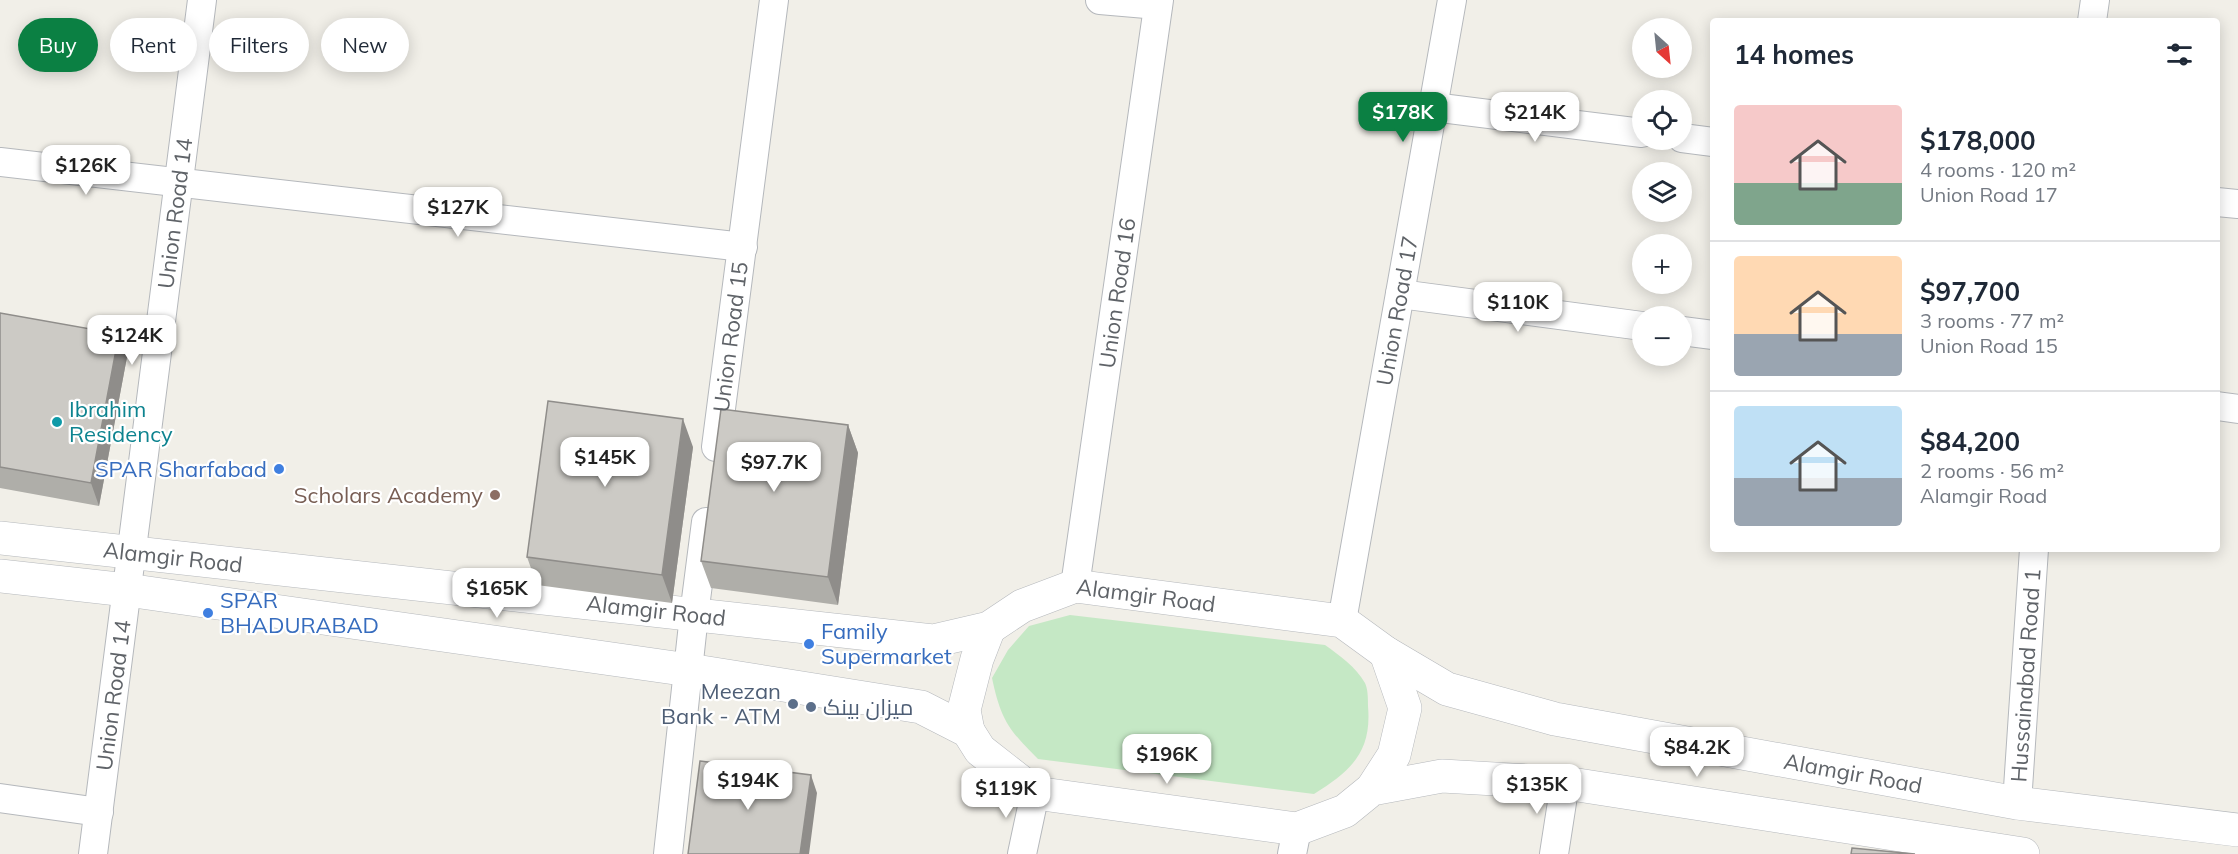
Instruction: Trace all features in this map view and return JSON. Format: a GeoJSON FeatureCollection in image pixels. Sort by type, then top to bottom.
{"type":"FeatureCollection","features":[{"type":"Feature","properties":{"kind":"street","name":"Union Road 14"},"geometry":{"type":"LineString","coordinates":[[93,854],[202,0]]}},
{"type":"Feature","properties":{"kind":"street","name":"Union Road 15"},"geometry":{"type":"LineString","coordinates":[[668,854],[694,615],[774,0]]}},
{"type":"Feature","properties":{"kind":"street"},"geometry":{"type":"LineString","coordinates":[[1100,0],[1158,3]]}},
{"type":"Feature","properties":{"kind":"street","name":"Union Road 17"},"geometry":{"type":"LineString","coordinates":[[1342,621],[1452,0]]}},
{"type":"Feature","properties":{"kind":"street"},"geometry":{"type":"LineString","coordinates":[[2092,18],[2094,0]]}},
{"type":"Feature","properties":{"kind":"street","name":"Union Road 16"},"geometry":{"type":"LineString","coordinates":[[1075,586],[1158,3]]}},
{"type":"Feature","properties":{"kind":"street"},"geometry":{"type":"LineString","coordinates":[[1433,107],[1632,132]]}},
{"type":"Feature","properties":{"kind":"street"},"geometry":{"type":"LineString","coordinates":[[1692,139],[1710,142]]}},
{"type":"Feature","properties":{"kind":"street"},"geometry":{"type":"LineString","coordinates":[[0,162],[743,247]]}},
{"type":"Feature","properties":{"kind":"street"},"geometry":{"type":"LineString","coordinates":[[2220,202],[2238,204]]}},
{"type":"Feature","properties":{"kind":"street"},"geometry":{"type":"LineString","coordinates":[[1400,294],[1632,325]]}},
{"type":"Feature","properties":{"kind":"street"},"geometry":{"type":"LineString","coordinates":[[1692,332],[1710,335]]}},
{"type":"Feature","properties":{"kind":"street"},"geometry":{"type":"LineString","coordinates":[[2220,406],[2238,409]]}},
{"type":"Feature","properties":{"kind":"street","name":"Alamgir Road"},"geometry":{"type":"LineString","coordinates":[[0,538],[933,641],[989,628],[1022,606],[1075,586],[1342,621],[1386,654],[1447,689],[1555,719],[2017,803],[2238,830]]}},
{"type":"Feature","properties":{"kind":"street","name":"Hussainabad Road 1"},"geometry":{"type":"LineString","coordinates":[[2017,803],[2034,552]]}},
{"type":"Feature","properties":{"kind":"street","name":"Alamgir Road"},"geometry":{"type":"LineString","coordinates":[[0,576],[127,590],[688,670],[921,707],[968,731],[980,750],[1035,793]]}},
{"type":"Feature","properties":{"kind":"street"},"geometry":{"type":"LineString","coordinates":[[968,731],[964,710],[989,628]]}},
{"type":"Feature","properties":{"kind":"street"},"geometry":{"type":"LineString","coordinates":[[1022,854],[1035,793],[1295,841],[1345,811],[1372,789],[1394,755],[1405,708],[1386,654]]}},
{"type":"Feature","properties":{"kind":"street"},"geometry":{"type":"LineString","coordinates":[[1372,789],[1442,776],[1565,783],[2020,854]]}},
{"type":"Feature","properties":{"kind":"street"},"geometry":{"type":"LineString","coordinates":[[1554,854],[1565,783]]}},
{"type":"Feature","properties":{"kind":"street"},"geometry":{"type":"LineString","coordinates":[[0,798],[99,812]]}},
{"type":"Feature","properties":{"kind":"green space"},"geometry":{"type":"Polygon","coordinates":[[[1070,615],[1325,645],[1352,667],[1366,685],[1368,722],[1362,748],[1356,759],[1339,777],[1314,794],[1038,759],[1019,740],[1007,723],[992,678],[1008,650],[1029,626],[1070,615]]]}},
{"type":"Feature","properties":{"kind":"building","name":"Ibrahim Residency"},"geometry":{"type":"Polygon","coordinates":[[[0,313],[119,334],[91,483],[0,467],[0,313]]]}},
{"type":"Feature","properties":{"kind":"building"},"geometry":{"type":"Polygon","coordinates":[[[548,401],[683,419],[662,575],[527,557],[548,401]]]}},
{"type":"Feature","properties":{"kind":"building"},"geometry":{"type":"Polygon","coordinates":[[[721,409],[848,425],[828,577],[701,561],[721,409]]]}},
{"type":"Feature","properties":{"kind":"building"},"geometry":{"type":"Polygon","coordinates":[[[700,761],[811,775],[800,854],[688,854],[700,761]]]}},
{"type":"Feature","properties":{"kind":"building"},"geometry":{"type":"Polygon","coordinates":[[[1852,848],[1915,854],[1851,854],[1852,848]]]}},
{"type":"Feature","properties":{"kind":"place","name":"Ibrahim Residency"},"geometry":{"type":"Point","coordinates":[57,422]}},
{"type":"Feature","properties":{"kind":"place","name":"SPAR Sharfabad"},"geometry":{"type":"Point","coordinates":[279,469]}},
{"type":"Feature","properties":{"kind":"place","name":"Scholars Academy"},"geometry":{"type":"Point","coordinates":[495,495]}},
{"type":"Feature","properties":{"kind":"place","name":"SPAR BHADURABAD"},"geometry":{"type":"Point","coordinates":[208,613]}},
{"type":"Feature","properties":{"kind":"place","name":"Family Supermarket"},"geometry":{"type":"Point","coordinates":[809,644]}},
{"type":"Feature","properties":{"kind":"place","name":"Meezan Bank - ATM"},"geometry":{"type":"Point","coordinates":[793,704]}},
{"type":"Feature","properties":{"kind":"place","name":"میزان بینک"},"geometry":{"type":"Point","coordinates":[811,707]}}]}
